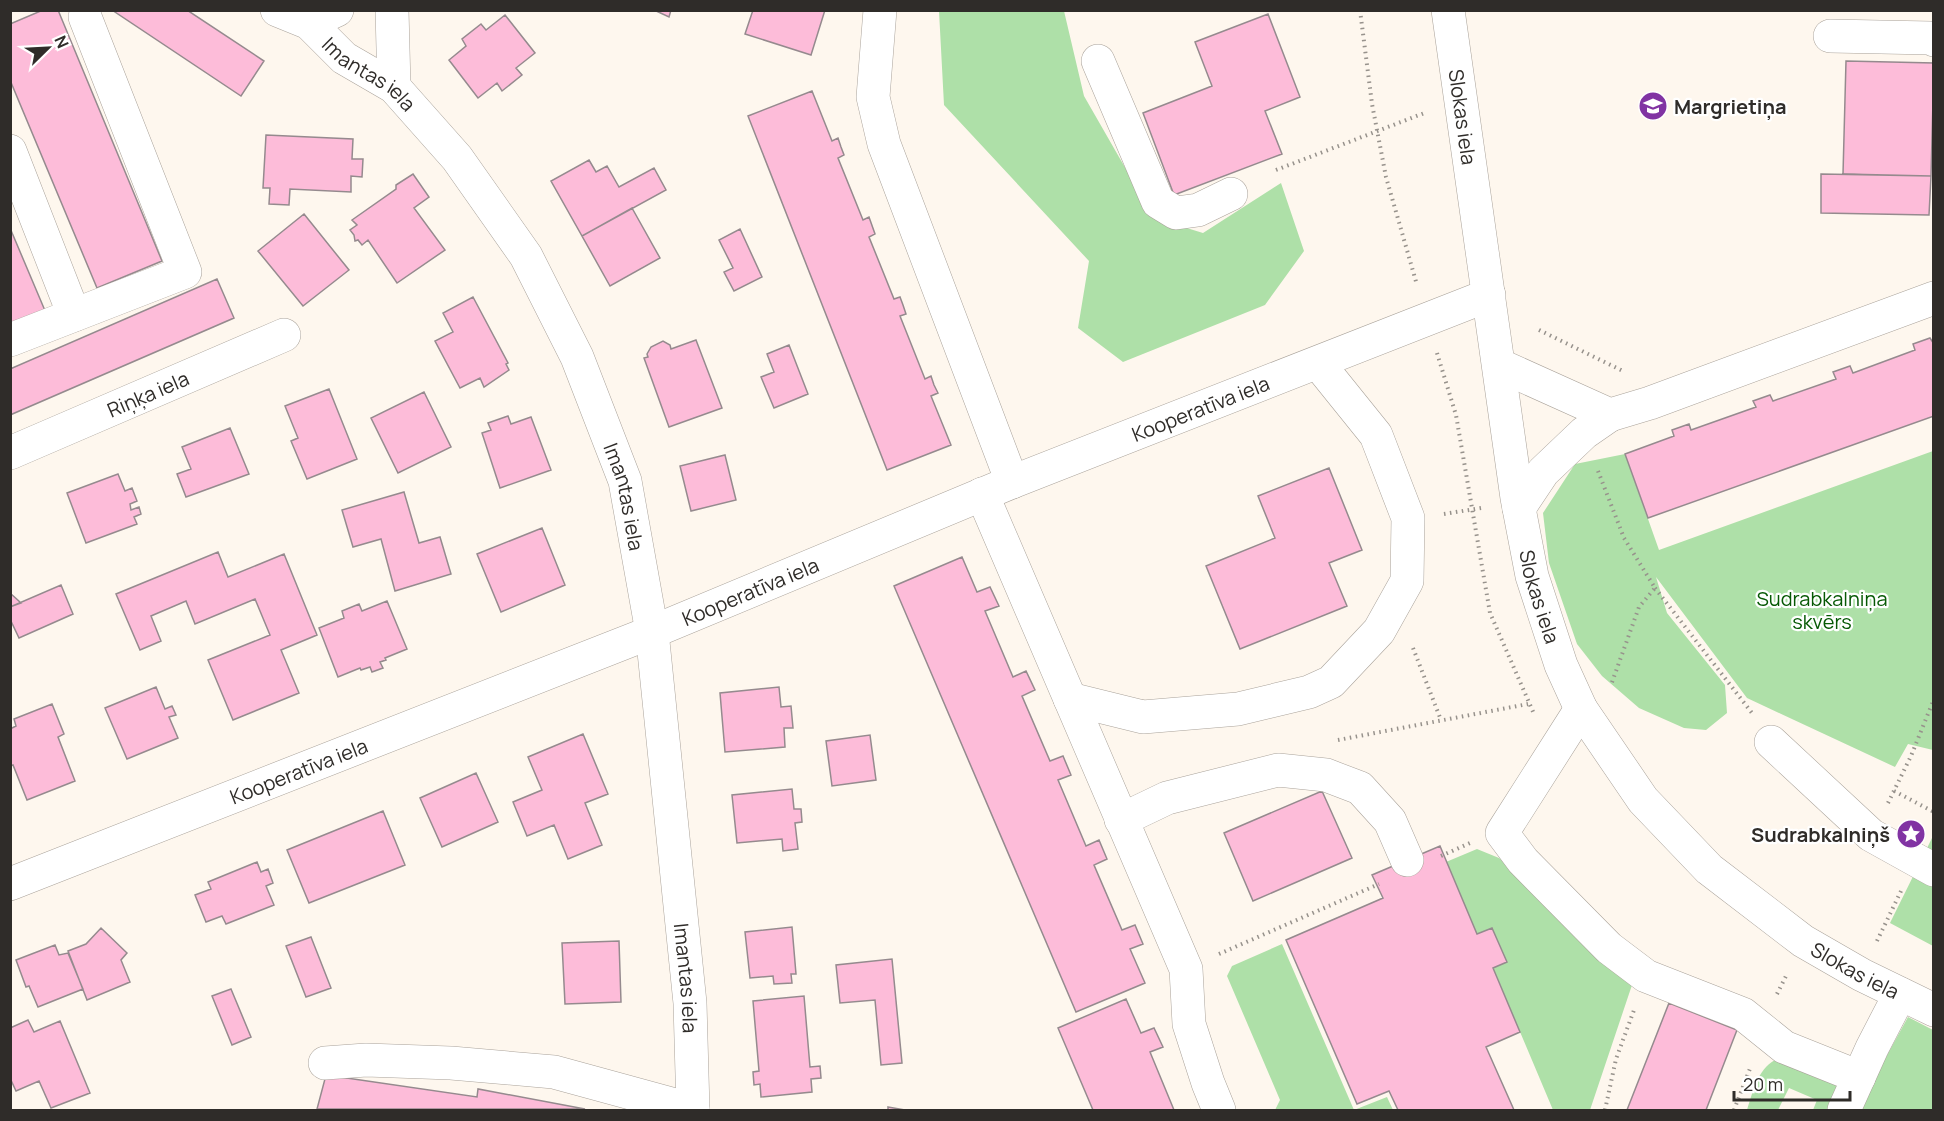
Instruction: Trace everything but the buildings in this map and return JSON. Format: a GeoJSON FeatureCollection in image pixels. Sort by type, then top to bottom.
{"type":"FeatureCollection","features":[{"type":"Feature","properties":{"kind":"street","name":"Imantas iela"},"geometry":{"type":"LineString","coordinates":[[277,10],[323,17],[344,58],[394,87],[457,158],[526,256],[577,357],[625,481],[652,632],[690,1003],[693,1110]]}},
{"type":"Feature","properties":{"kind":"street"},"geometry":{"type":"LineString","coordinates":[[392,10],[394,87]]}},
{"type":"Feature","properties":{"kind":"street"},"geometry":{"type":"LineString","coordinates":[[880,10],[873,97],[884,144],[1012,482]]}},
{"type":"Feature","properties":{"kind":"street","name":"Slokas iela"},"geometry":{"type":"LineString","coordinates":[[1448,10],[1518,503],[1535,586],[1561,665],[1581,709],[1643,800],[1709,869],[1803,941],[1934,1010]]}},
{"type":"Feature","properties":{"kind":"street"},"geometry":{"type":"LineString","coordinates":[[10,340],[185,272],[85,17]]}},
{"type":"Feature","properties":{"kind":"street"},"geometry":{"type":"LineString","coordinates":[[1830,36],[1931,38],[1934,40]]}},
{"type":"Feature","properties":{"kind":"street"},"geometry":{"type":"LineString","coordinates":[[1098,61],[1158,202],[1176,213],[1198,210],[1231,194]]}},
{"type":"Feature","properties":{"kind":"street"},"geometry":{"type":"LineString","coordinates":[[10,151],[74,315]]}},
{"type":"Feature","properties":{"kind":"street","name":"Kooperatīva iela"},"geometry":{"type":"LineString","coordinates":[[10,884],[652,632],[982,494],[1489,295]]}},
{"type":"Feature","properties":{"kind":"street"},"geometry":{"type":"LineString","coordinates":[[1518,503],[1543,472],[1597,424],[1934,298]]}},
{"type":"Feature","properties":{"kind":"street","name":"Riņķa iela"},"geometry":{"type":"LineString","coordinates":[[10,453],[284,334]]}},
{"type":"Feature","properties":{"kind":"street"},"geometry":{"type":"LineString","coordinates":[[1070,699],[1143,717],[1238,709],[1309,692],[1331,682],[1379,631],[1407,582],[1408,518],[1376,435],[1318,363]]}},
{"type":"Feature","properties":{"kind":"street"},"geometry":{"type":"LineString","coordinates":[[1499,364],[1597,424]]}},
{"type":"Feature","properties":{"kind":"street"},"geometry":{"type":"LineString","coordinates":[[982,494],[1185,969],[1189,1024],[1208,1083],[1220,1110]]}},
{"type":"Feature","properties":{"kind":"street"},"geometry":{"type":"LineString","coordinates":[[1581,709],[1502,833],[1524,861],[1609,948],[1646,976],[1743,1014],[1784,1047],[1859,1077]]}},
{"type":"Feature","properties":{"kind":"street"},"geometry":{"type":"LineString","coordinates":[[1771,742],[1871,835],[1934,870]]}},
{"type":"Feature","properties":{"kind":"street"},"geometry":{"type":"LineString","coordinates":[[1121,820],[1167,798],[1278,770],[1326,775],[1360,788],[1390,820],[1407,860]]}},
{"type":"Feature","properties":{"kind":"street"},"geometry":{"type":"LineString","coordinates":[[1844,1110],[1900,994]]}},
{"type":"Feature","properties":{"kind":"street"},"geometry":{"type":"LineString","coordinates":[[325,1063],[366,1060],[451,1063],[554,1072],[693,1110]]}},
{"type":"Feature","properties":{"kind":"path"},"geometry":{"type":"LineString","coordinates":[[1360,10],[1377,131],[1386,177],[1456,415],[1490,613],[1528,704],[1554,752]]}},
{"type":"Feature","properties":{"kind":"path"},"geometry":{"type":"LineString","coordinates":[[1276,170],[1461,99]]}},
{"type":"Feature","properties":{"kind":"path"},"geometry":{"type":"LineString","coordinates":[[1597,424],[1624,538],[1655,588],[1743,701]]}},
{"type":"Feature","properties":{"kind":"path"},"geometry":{"type":"LineString","coordinates":[[1408,518],[1473,511],[1518,503]]}},
{"type":"Feature","properties":{"kind":"path"},"geometry":{"type":"LineString","coordinates":[[1581,709],[1608,691],[1639,607],[1655,588]]}},
{"type":"Feature","properties":{"kind":"path"},"geometry":{"type":"LineString","coordinates":[[1395,602],[1441,720]]}},
{"type":"Feature","properties":{"kind":"path"},"geometry":{"type":"LineString","coordinates":[[1902,774],[1934,699]]}},
{"type":"Feature","properties":{"kind":"path"},"geometry":{"type":"LineString","coordinates":[[1894,791],[1934,812]]}},
{"type":"Feature","properties":{"kind":"path"},"geometry":{"type":"LineString","coordinates":[[1444,855],[1473,842]]}},
{"type":"Feature","properties":{"kind":"path"},"geometry":{"type":"LineString","coordinates":[[1185,969],[1376,885]]}},
{"type":"Feature","properties":{"kind":"path"},"geometry":{"type":"LineString","coordinates":[[1874,948],[1901,890]]}},
{"type":"Feature","properties":{"kind":"path"},"geometry":{"type":"LineString","coordinates":[[1734,1110],[1765,1031],[1773,1004],[1803,941]]}},
{"type":"Feature","properties":{"kind":"path"},"geometry":{"type":"LineString","coordinates":[[1605,1110],[1616,1059],[1646,976]]}},
{"type":"Feature","properties":{"kind":"green space"},"geometry":{"type":"Polygon","coordinates":[[[939,11],[1064,11],[1084,96],[1154,218],[1203,233],[1281,183],[1304,251],[1265,305],[1123,362],[1078,328],[1089,261],[944,105],[939,11]]]}},
{"type":"Feature","properties":{"kind":"green space","name":"Sudrabkalniņa skvērs"},"geometry":{"type":"Polygon","coordinates":[[[1933,451],[1933,750],[1908,744],[1895,767],[1747,698],[1656,577],[1667,613],[1725,685],[1727,713],[1706,730],[1684,728],[1639,708],[1602,676],[1577,644],[1549,563],[1543,513],[1575,464],[1625,454],[1659,550],[1933,451]]]}},
{"type":"Feature","properties":{"kind":"green space"},"geometry":{"type":"Polygon","coordinates":[[[1933,839],[1933,946],[1890,923],[1933,839]]]}},
{"type":"Feature","properties":{"kind":"green space"},"geometry":{"type":"Polygon","coordinates":[[[1477,849],[1499,858],[1515,870],[1633,982],[1590,1110],[1553,1110],[1493,968],[1506,962],[1492,928],[1477,934],[1446,862],[1477,849]]]}},
{"type":"Feature","properties":{"kind":"green space"},"geometry":{"type":"Polygon","coordinates":[[[1282,944],[1354,1110],[1275,1110],[1280,1100],[1227,976],[1232,966],[1282,944]]]}},
{"type":"Feature","properties":{"kind":"green space"},"geometry":{"type":"Polygon","coordinates":[[[1908,1017],[1933,1030],[1933,1110],[1857,1110],[1908,1017]]]}},
{"type":"Feature","properties":{"kind":"green space"},"geometry":{"type":"Polygon","coordinates":[[[1775,1060],[1839,1083],[1834,1110],[1813,1110],[1817,1100],[1789,1088],[1778,1110],[1747,1110],[1760,1075],[1775,1060]]]}},
{"type":"Feature","properties":{"kind":"green space"},"geometry":{"type":"Polygon","coordinates":[[[1387,1097],[1393,1110],[1354,1110],[1387,1097]]]}},
{"type":"Feature","properties":{"kind":"place","name":"Margrietiņa"},"geometry":{"type":"Point","coordinates":[1653,106]}},
{"type":"Feature","properties":{"kind":"place","name":"Sudrabkalniņš"},"geometry":{"type":"Point","coordinates":[1911,834]}}]}
